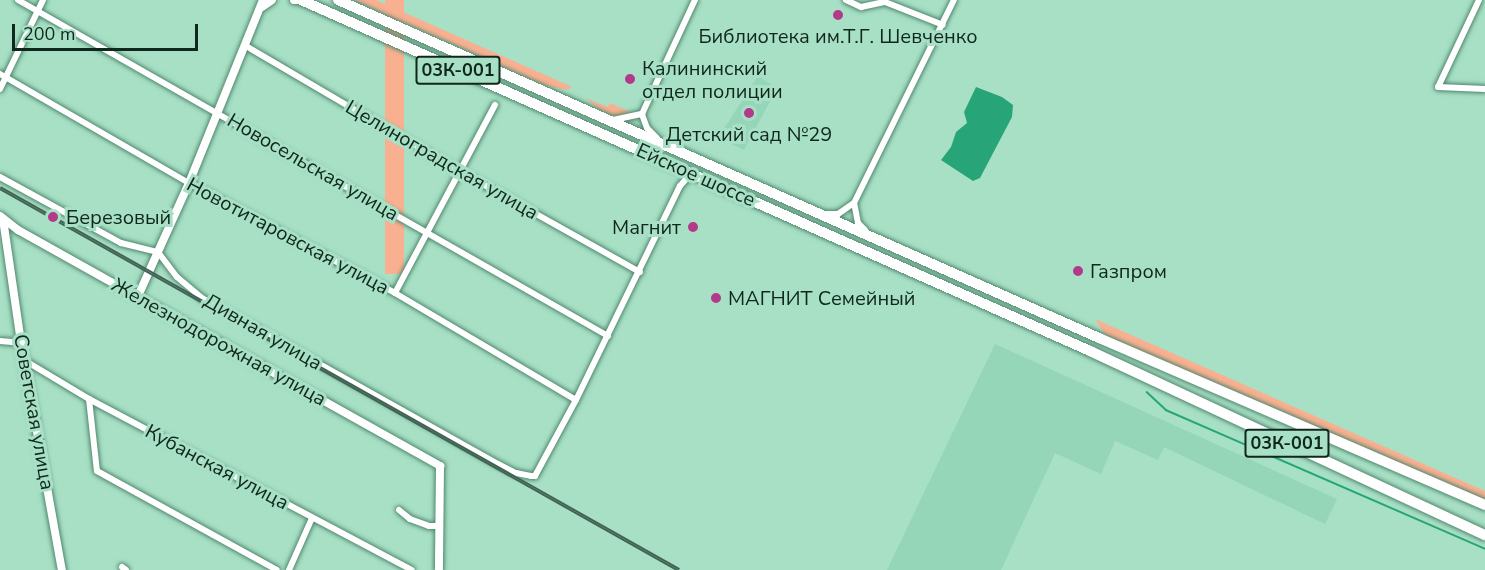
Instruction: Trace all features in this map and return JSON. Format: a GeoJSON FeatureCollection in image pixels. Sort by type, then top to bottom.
{"type":"FeatureCollection","features":[{"type":"Feature","properties":{"kind":"main road","name":"Ейское шоссе"},"geometry":{"type":"LineString","coordinates":[[301,0],[1089,351],[1485,535]]}},
{"type":"Feature","properties":{"kind":"main road","name":"Ейское шоссе"},"geometry":{"type":"LineString","coordinates":[[338,0],[1099,338],[1485,505]]}},
{"type":"Feature","properties":{"kind":"street","name":"Новосельская улица"},"geometry":{"type":"LineString","coordinates":[[18,0],[609,336]]}},
{"type":"Feature","properties":{"kind":"street"},"geometry":{"type":"LineString","coordinates":[[0,89],[2,76],[43,0]]}},
{"type":"Feature","properties":{"kind":"street"},"geometry":{"type":"LineString","coordinates":[[138,296],[189,183],[262,4],[272,0]]}},
{"type":"Feature","properties":{"kind":"street"},"geometry":{"type":"LineString","coordinates":[[610,121],[627,120],[642,114],[695,0]]}},
{"type":"Feature","properties":{"kind":"street"},"geometry":{"type":"LineString","coordinates":[[846,0],[861,7],[885,2],[943,25]]}},
{"type":"Feature","properties":{"kind":"street"},"geometry":{"type":"LineString","coordinates":[[818,213],[838,214],[854,203],[954,0]]}},
{"type":"Feature","properties":{"kind":"street"},"geometry":{"type":"LineString","coordinates":[[1479,0],[1438,87],[1485,89]]}},
{"type":"Feature","properties":{"kind":"street","name":"Целиноградская улица"},"geometry":{"type":"LineString","coordinates":[[246,46],[461,172],[640,272]]}},
{"type":"Feature","properties":{"kind":"street","name":"Новотитаровская улица"},"geometry":{"type":"LineString","coordinates":[[2,76],[189,183],[395,293],[576,400]]}},
{"type":"Feature","properties":{"kind":"street"},"geometry":{"type":"LineString","coordinates":[[395,293],[495,105]]}},
{"type":"Feature","properties":{"kind":"street"},"geometry":{"type":"LineString","coordinates":[[642,114],[647,128],[655,137],[681,152]]}},
{"type":"Feature","properties":{"kind":"street"},"geometry":{"type":"LineString","coordinates":[[674,165],[680,186]]}},
{"type":"Feature","properties":{"kind":"street"},"geometry":{"type":"LineString","coordinates":[[576,400],[680,186],[686,179],[695,175]]}},
{"type":"Feature","properties":{"kind":"street"},"geometry":{"type":"LineString","coordinates":[[0,177],[122,243],[158,252]]}},
{"type":"Feature","properties":{"kind":"street"},"geometry":{"type":"LineString","coordinates":[[854,203],[861,227],[886,240],[887,244]]}},
{"type":"Feature","properties":{"kind":"street","name":"Железнодорожная улица"},"geometry":{"type":"LineString","coordinates":[[2,218],[440,466],[439,526]]}},
{"type":"Feature","properties":{"kind":"street","name":"Советская улица"},"geometry":{"type":"LineString","coordinates":[[2,218],[21,343],[62,570]]}},
{"type":"Feature","properties":{"kind":"street","name":"Дивная улица"},"geometry":{"type":"LineString","coordinates":[[158,252],[177,277],[202,298],[516,473],[535,476],[576,400]]}},
{"type":"Feature","properties":{"kind":"street"},"geometry":{"type":"LineString","coordinates":[[0,341],[21,343]]}},
{"type":"Feature","properties":{"kind":"street","name":"Кубанская улица"},"geometry":{"type":"LineString","coordinates":[[24,360],[88,399],[412,570]]}},
{"type":"Feature","properties":{"kind":"street"},"geometry":{"type":"LineString","coordinates":[[88,399],[97,471],[277,570]]}},
{"type":"Feature","properties":{"kind":"street"},"geometry":{"type":"LineString","coordinates":[[399,510],[419,522],[439,526],[439,570]]}},
{"type":"Feature","properties":{"kind":"street"},"geometry":{"type":"LineString","coordinates":[[289,570],[312,518]]}},
{"type":"Feature","properties":{"kind":"shaded area"},"geometry":{"type":"Polygon","coordinates":[[[354,0],[376,0],[572,87],[566,90],[544,85],[354,0]]]}},
{"type":"Feature","properties":{"kind":"shaded area"},"geometry":{"type":"Polygon","coordinates":[[[385,0],[404,0],[404,274],[385,274],[385,0]]]}},
{"type":"Feature","properties":{"kind":"shaded area","name":"Детский сад №29"},"geometry":{"type":"Polygon","coordinates":[[[758,76],[777,88],[744,150],[718,138],[758,76]]]}},
{"type":"Feature","properties":{"kind":"shaded area"},"geometry":{"type":"Polygon","coordinates":[[[976,87],[1002,97],[1013,105],[1012,117],[980,178],[973,181],[941,160],[951,147],[956,132],[967,123],[964,112],[976,87]]]}},
{"type":"Feature","properties":{"kind":"shaded area"},"geometry":{"type":"Polygon","coordinates":[[[585,98],[608,107],[610,103],[635,114],[617,118],[600,110],[585,98]]]}},
{"type":"Feature","properties":{"kind":"shaded area"},"geometry":{"type":"Polygon","coordinates":[[[1095,319],[1485,491],[1485,500],[1106,336],[1095,319]]]}},
{"type":"Feature","properties":{"kind":"shaded area"},"geometry":{"type":"Polygon","coordinates":[[[995,344],[1337,499],[1325,524],[1164,447],[1158,460],[1115,441],[1101,474],[1055,453],[1001,570],[887,570],[995,344]]]}},
{"type":"Feature","properties":{"kind":"waterway"},"geometry":{"type":"LineString","coordinates":[[1147,392],[1166,410],[1485,549]]}},
{"type":"Feature","properties":{"kind":"railway"},"geometry":{"type":"LineString","coordinates":[[0,188],[679,570]]}},
{"type":"Feature","properties":{"kind":"place","name":"Библиотека им.Т.Г. Шевченко"},"geometry":{"type":"Point","coordinates":[838,15]}},
{"type":"Feature","properties":{"kind":"place","name":"Калининский отдел полиции"},"geometry":{"type":"Point","coordinates":[630,79]}},
{"type":"Feature","properties":{"kind":"place","name":"Детский сад №29"},"geometry":{"type":"Point","coordinates":[749,113]}},
{"type":"Feature","properties":{"kind":"place","name":"Березовый"},"geometry":{"type":"Point","coordinates":[53,217]}},
{"type":"Feature","properties":{"kind":"place","name":"Магнит"},"geometry":{"type":"Point","coordinates":[693,227]}},
{"type":"Feature","properties":{"kind":"place","name":"Газпром"},"geometry":{"type":"Point","coordinates":[1078,271]}},
{"type":"Feature","properties":{"kind":"place","name":"МАГНИТ Семейный"},"geometry":{"type":"Point","coordinates":[716,298]}}]}
